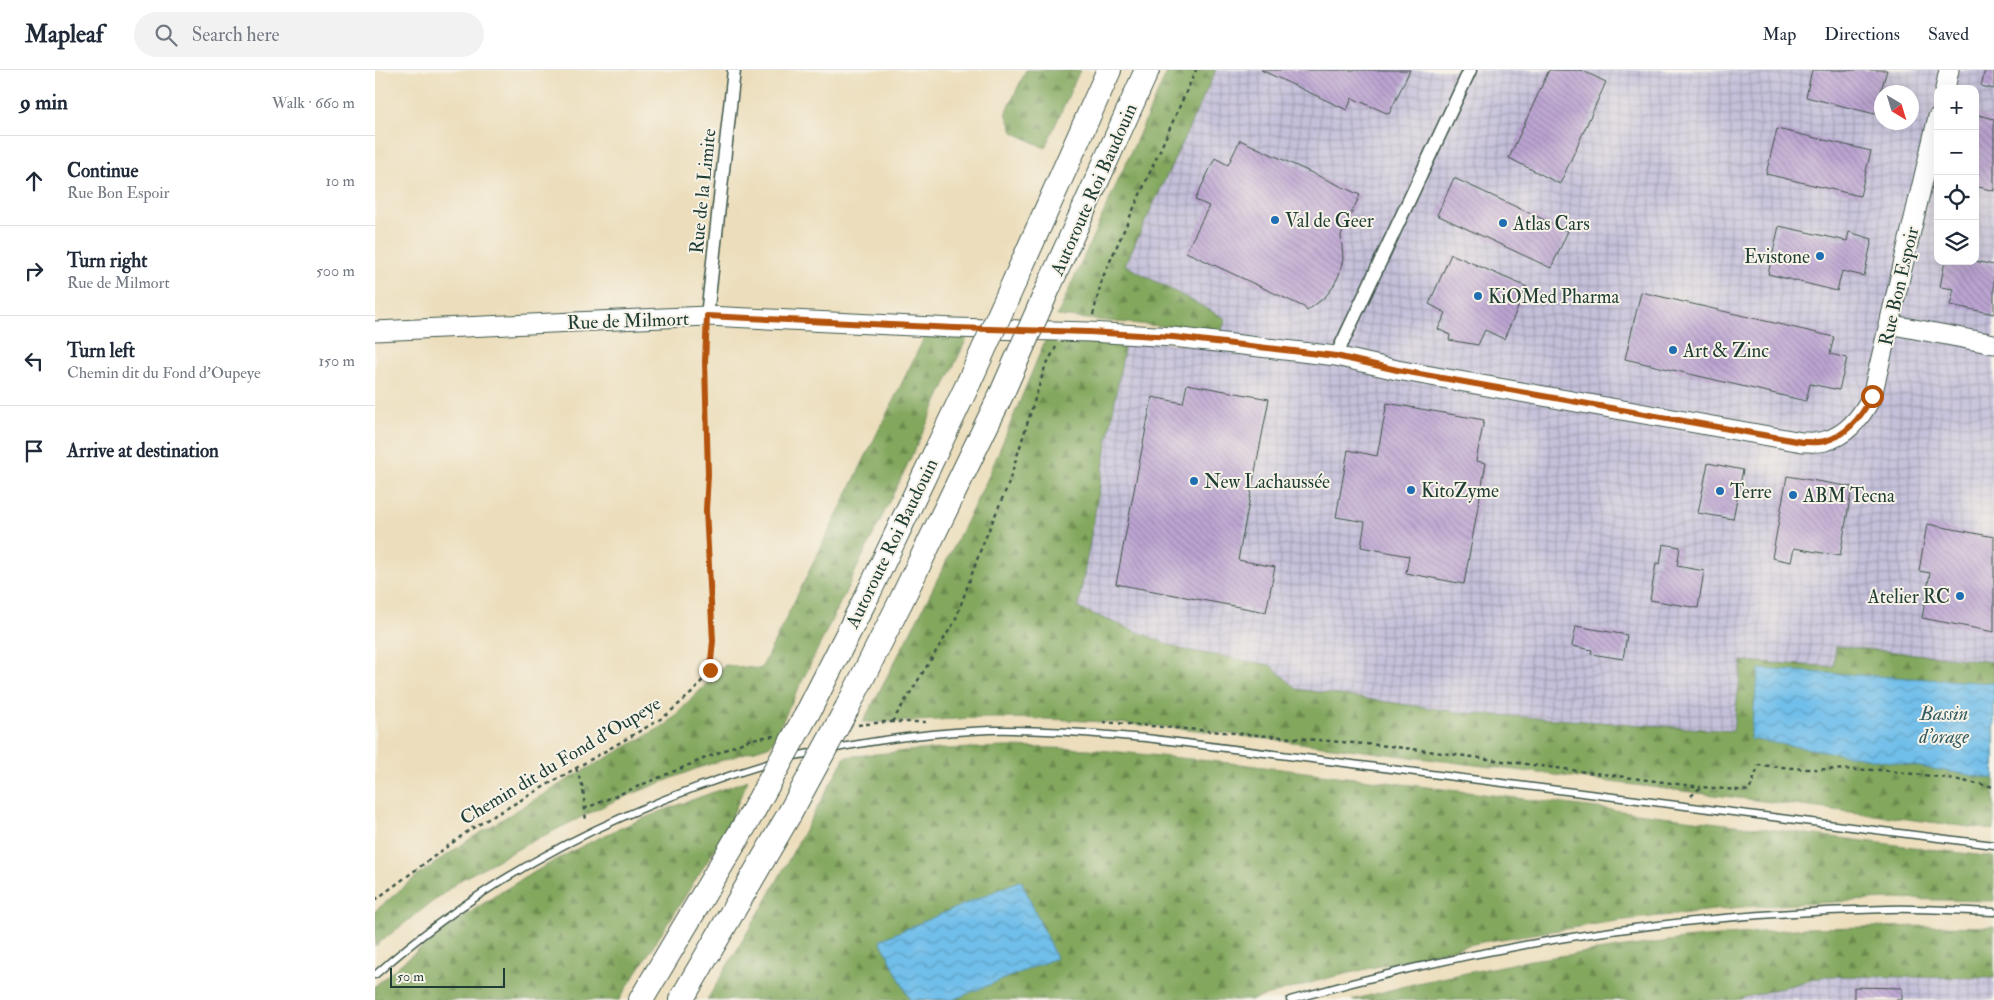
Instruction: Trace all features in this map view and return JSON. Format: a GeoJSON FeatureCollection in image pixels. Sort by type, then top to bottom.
{"type":"FeatureCollection","features":[{"type":"Feature","properties":{"kind":"highway","name":"Autoroute Roi Baudouin"},"geometry":{"type":"LineString","coordinates":[[641,1000],[752,813],[808,712],[869,592],[969,382],[1109,70]]}},
{"type":"Feature","properties":{"kind":"highway","name":"Autoroute Roi Baudouin"},"geometry":{"type":"LineString","coordinates":[[681,1000],[790,813],[847,708],[901,601],[1002,393],[1147,70]]}},
{"type":"Feature","properties":{"kind":"street","name":"Rue de la Limite"},"geometry":{"type":"LineString","coordinates":[[707,316],[734,70]]}},
{"type":"Feature","properties":{"kind":"street"},"geometry":{"type":"LineString","coordinates":[[1336,356],[1470,70]]}},
{"type":"Feature","properties":{"kind":"street"},"geometry":{"type":"LineString","coordinates":[[1946,85],[1949,70]]}},
{"type":"Feature","properties":{"kind":"street","name":"Rue Bon Espoir"},"geometry":{"type":"LineString","coordinates":[[1857,422],[1872,396],[1935,130]]}},
{"type":"Feature","properties":{"kind":"street","name":"Rue de Milmort"},"geometry":{"type":"LineString","coordinates":[[375,331],[707,316],[954,328],[1089,332],[1225,342],[1336,356],[1397,370],[1802,442],[1825,441],[1841,434],[1857,422]]}},
{"type":"Feature","properties":{"kind":"street"},"geometry":{"type":"LineString","coordinates":[[1888,324],[1994,344]]}},
{"type":"Feature","properties":{"kind":"lane"},"geometry":{"type":"LineString","coordinates":[[375,975],[473,898],[519,869],[590,832],[638,810],[715,780],[788,758],[861,744],[926,735],[991,730],[1068,732],[1146,738],[1994,845]]}},
{"type":"Feature","properties":{"kind":"lane"},"geometry":{"type":"LineString","coordinates":[[1289,1000],[1338,986],[1494,951],[1630,928],[1742,916],[1880,909],[1994,912]]}},
{"type":"Feature","properties":{"kind":"path"},"geometry":{"type":"LineString","coordinates":[[1089,332],[1102,279],[1196,70]]}},
{"type":"Feature","properties":{"kind":"path","name":"Chemin dit du Fond d'Oupeye"},"geometry":{"type":"LineString","coordinates":[[375,900],[471,829],[664,717],[694,691],[710,670],[713,641],[706,510],[708,474],[705,362],[707,316]]}},
{"type":"Feature","properties":{"kind":"path"},"geometry":{"type":"LineString","coordinates":[[892,722],[955,622],[982,546],[1008,485],[1045,367],[1065,331]]}},
{"type":"Feature","properties":{"kind":"path"},"geometry":{"type":"LineString","coordinates":[[1681,806],[1701,787],[1749,791],[1759,766],[1804,769],[1880,770],[1948,778],[1994,787]]}},
{"type":"Feature","properties":{"kind":"path"},"geometry":{"type":"LineString","coordinates":[[576,768],[583,788],[585,819],[590,832]]}},
{"type":"Feature","properties":{"kind":"shaded area"},"geometry":{"type":"Polygon","coordinates":[[[1216,70],[1994,70],[1994,662],[1837,646],[1833,667],[1742,661],[1733,731],[1464,713],[1297,689],[1270,665],[1180,649],[1078,608],[1125,340],[1216,346],[1226,319],[1125,265],[1216,70]]]}},
{"type":"Feature","properties":{"kind":"shaded area"},"geometry":{"type":"Polygon","coordinates":[[[1826,976],[1994,978],[1994,1000],[1735,1000],[1826,976]]]}},
{"type":"Feature","properties":{"kind":"green space"},"geometry":{"type":"Polygon","coordinates":[[[1026,70],[1080,70],[1045,148],[1013,132],[1006,113],[1026,70]]]}},
{"type":"Feature","properties":{"kind":"green space"},"geometry":{"type":"Polygon","coordinates":[[[1168,70],[1216,70],[1125,265],[1226,319],[1221,332],[1057,316],[1168,70]]]}},
{"type":"Feature","properties":{"kind":"green space"},"geometry":{"type":"Polygon","coordinates":[[[926,334],[967,338],[771,745],[698,768],[614,801],[531,842],[462,879],[375,946],[375,911],[417,876],[470,839],[567,780],[667,724],[725,665],[761,669],[926,334]]]}},
{"type":"Feature","properties":{"kind":"green space"},"geometry":{"type":"Polygon","coordinates":[[[1047,336],[1125,344],[1078,608],[1180,649],[1270,665],[1297,689],[1464,713],[1733,731],[1742,661],[1833,667],[1836,646],[1994,662],[1994,830],[1188,729],[1091,721],[1017,718],[863,722],[919,616],[987,480],[1047,336]]]}},
{"type":"Feature","properties":{"kind":"green space"},"geometry":{"type":"Polygon","coordinates":[[[1005,747],[1089,749],[1240,764],[1994,857],[1994,901],[1889,899],[1741,907],[1616,921],[1482,942],[1328,978],[1251,1000],[707,1000],[766,901],[845,757],[917,750],[1005,747]]]}},
{"type":"Feature","properties":{"kind":"green space"},"geometry":{"type":"Polygon","coordinates":[[[748,780],[722,838],[619,1000],[375,1000],[375,986],[401,964],[455,922],[542,867],[621,828],[748,780]]]}},
{"type":"Feature","properties":{"kind":"green space"},"geometry":{"type":"Polygon","coordinates":[[[1994,927],[1994,978],[1826,976],[1735,1000],[1352,1000],[1417,983],[1531,960],[1684,939],[1806,928],[1994,927]]]}},
{"type":"Feature","properties":{"kind":"water","name":"Bassin d'orage"},"geometry":{"type":"Polygon","coordinates":[[[1759,669],[1994,683],[1994,779],[1750,739],[1759,669]]]}},
{"type":"Feature","properties":{"kind":"water"},"geometry":{"type":"Polygon","coordinates":[[[1021,880],[1056,958],[952,1000],[910,1000],[880,940],[1021,880]]]}},
{"type":"Feature","properties":{"kind":"building"},"geometry":{"type":"Polygon","coordinates":[[[1261,70],[1410,70],[1389,114],[1352,98],[1347,110],[1261,70]]]}},
{"type":"Feature","properties":{"kind":"building"},"geometry":{"type":"Polygon","coordinates":[[[1549,70],[1581,70],[1606,82],[1560,184],[1509,158],[1549,70]]]}},
{"type":"Feature","properties":{"kind":"building"},"geometry":{"type":"Polygon","coordinates":[[[1812,70],[1887,70],[1882,85],[1874,85],[1874,114],[1806,97],[1812,70]]]}},
{"type":"Feature","properties":{"kind":"building"},"geometry":{"type":"Polygon","coordinates":[[[1985,70],[1994,70],[1994,89],[1981,86],[1985,70]]]}},
{"type":"Feature","properties":{"kind":"building"},"geometry":{"type":"Polygon","coordinates":[[[1979,115],[1994,119],[1994,191],[1979,187],[1979,115]]]}},
{"type":"Feature","properties":{"kind":"building"},"geometry":{"type":"Polygon","coordinates":[[[1777,129],[1871,151],[1860,196],[1766,174],[1777,129]]]}},
{"type":"Feature","properties":{"kind":"building","name":"Val de Geer"},"geometry":{"type":"Polygon","coordinates":[[[1240,140],[1360,195],[1341,235],[1343,259],[1339,275],[1325,297],[1307,311],[1304,307],[1186,252],[1209,206],[1195,200],[1215,158],[1228,165],[1240,140]]]}},
{"type":"Feature","properties":{"kind":"building","name":"Atlas Cars"},"geometry":{"type":"Polygon","coordinates":[[[1454,178],[1568,231],[1551,268],[1437,215],[1454,178]]]}},
{"type":"Feature","properties":{"kind":"building","name":"Evistone"},"geometry":{"type":"Polygon","coordinates":[[[1779,226],[1847,241],[1849,232],[1872,239],[1864,276],[1842,271],[1837,291],[1768,274],[1779,226]]]}},
{"type":"Feature","properties":{"kind":"building","name":"KiOMed Pharma"},"geometry":{"type":"Polygon","coordinates":[[[1451,254],[1527,287],[1504,339],[1485,330],[1478,345],[1449,340],[1450,335],[1438,329],[1446,313],[1429,304],[1451,254]]]}},
{"type":"Feature","properties":{"kind":"building"},"geometry":{"type":"Polygon","coordinates":[[[1979,262],[1994,265],[1994,314],[1950,305],[1954,289],[1940,287],[1944,265],[1979,265],[1979,262]]]}},
{"type":"Feature","properties":{"kind":"building"},"geometry":{"type":"Polygon","coordinates":[[[1641,292],[1834,337],[1830,354],[1847,358],[1839,390],[1810,384],[1806,401],[1625,359],[1641,292]]]}},
{"type":"Feature","properties":{"kind":"building","name":"New Lachaussée"},"geometry":{"type":"Polygon","coordinates":[[[1187,384],[1269,399],[1238,560],[1275,567],[1266,612],[1116,584],[1152,397],[1183,403],[1187,384]]]}},
{"type":"Feature","properties":{"kind":"building","name":"KitoZyme"},"geometry":{"type":"Polygon","coordinates":[[[1387,403],[1484,420],[1476,461],[1486,463],[1464,584],[1406,573],[1409,556],[1361,547],[1365,522],[1336,517],[1348,450],[1377,456],[1387,403]]]}},
{"type":"Feature","properties":{"kind":"building","name":"Terre"},"geometry":{"type":"Polygon","coordinates":[[[1708,463],[1743,470],[1733,519],[1698,513],[1708,463]]]}},
{"type":"Feature","properties":{"kind":"building"},"geometry":{"type":"Polygon","coordinates":[[[1787,476],[1852,487],[1840,556],[1794,548],[1791,562],[1772,558],[1787,476]]]}},
{"type":"Feature","properties":{"kind":"building","name":"Atelier RC"},"geometry":{"type":"Polygon","coordinates":[[[1927,524],[1994,537],[1994,632],[1922,618],[1930,573],[1919,571],[1927,524]]]}},
{"type":"Feature","properties":{"kind":"building"},"geometry":{"type":"Polygon","coordinates":[[[1663,544],[1680,547],[1677,566],[1704,571],[1698,608],[1650,600],[1656,563],[1660,564],[1663,544]]]}},
{"type":"Feature","properties":{"kind":"building"},"geometry":{"type":"Polygon","coordinates":[[[1576,626],[1627,635],[1623,659],[1591,654],[1592,650],[1572,646],[1576,626]]]}},
{"type":"Feature","properties":{"kind":"building"},"geometry":{"type":"Polygon","coordinates":[[[1854,987],[1902,988],[1902,1000],[1854,1000],[1854,987]]]}},
{"type":"Feature","properties":{"kind":"place","name":"Val de Geer"},"geometry":{"type":"Point","coordinates":[1275,220]}},
{"type":"Feature","properties":{"kind":"place","name":"Atlas Cars"},"geometry":{"type":"Point","coordinates":[1503,223]}},
{"type":"Feature","properties":{"kind":"place","name":"Evistone"},"geometry":{"type":"Point","coordinates":[1820,256]}},
{"type":"Feature","properties":{"kind":"place","name":"KiOMed Pharma"},"geometry":{"type":"Point","coordinates":[1478,296]}},
{"type":"Feature","properties":{"kind":"place","name":"Art & Zinc"},"geometry":{"type":"Point","coordinates":[1673,350]}},
{"type":"Feature","properties":{"kind":"place","name":"New Lachaussée"},"geometry":{"type":"Point","coordinates":[1194,481]}},
{"type":"Feature","properties":{"kind":"place","name":"KitoZyme"},"geometry":{"type":"Point","coordinates":[1411,490]}},
{"type":"Feature","properties":{"kind":"place","name":"Terre"},"geometry":{"type":"Point","coordinates":[1720,491]}},
{"type":"Feature","properties":{"kind":"place","name":"ABM Tecna"},"geometry":{"type":"Point","coordinates":[1793,495]}},
{"type":"Feature","properties":{"kind":"place","name":"Atelier RC"},"geometry":{"type":"Point","coordinates":[1960,596]}},
{"type":"Feature","properties":{"kind":"route"},"geometry":{"type":"LineString","coordinates":[[710,670],[713,641],[706,510],[708,474],[705,362],[707,316],[954,328],[1089,332],[1234,343],[1336,356],[1397,370],[1802,442],[1825,441],[1841,434],[1857,422],[1872,396]]}}]}
